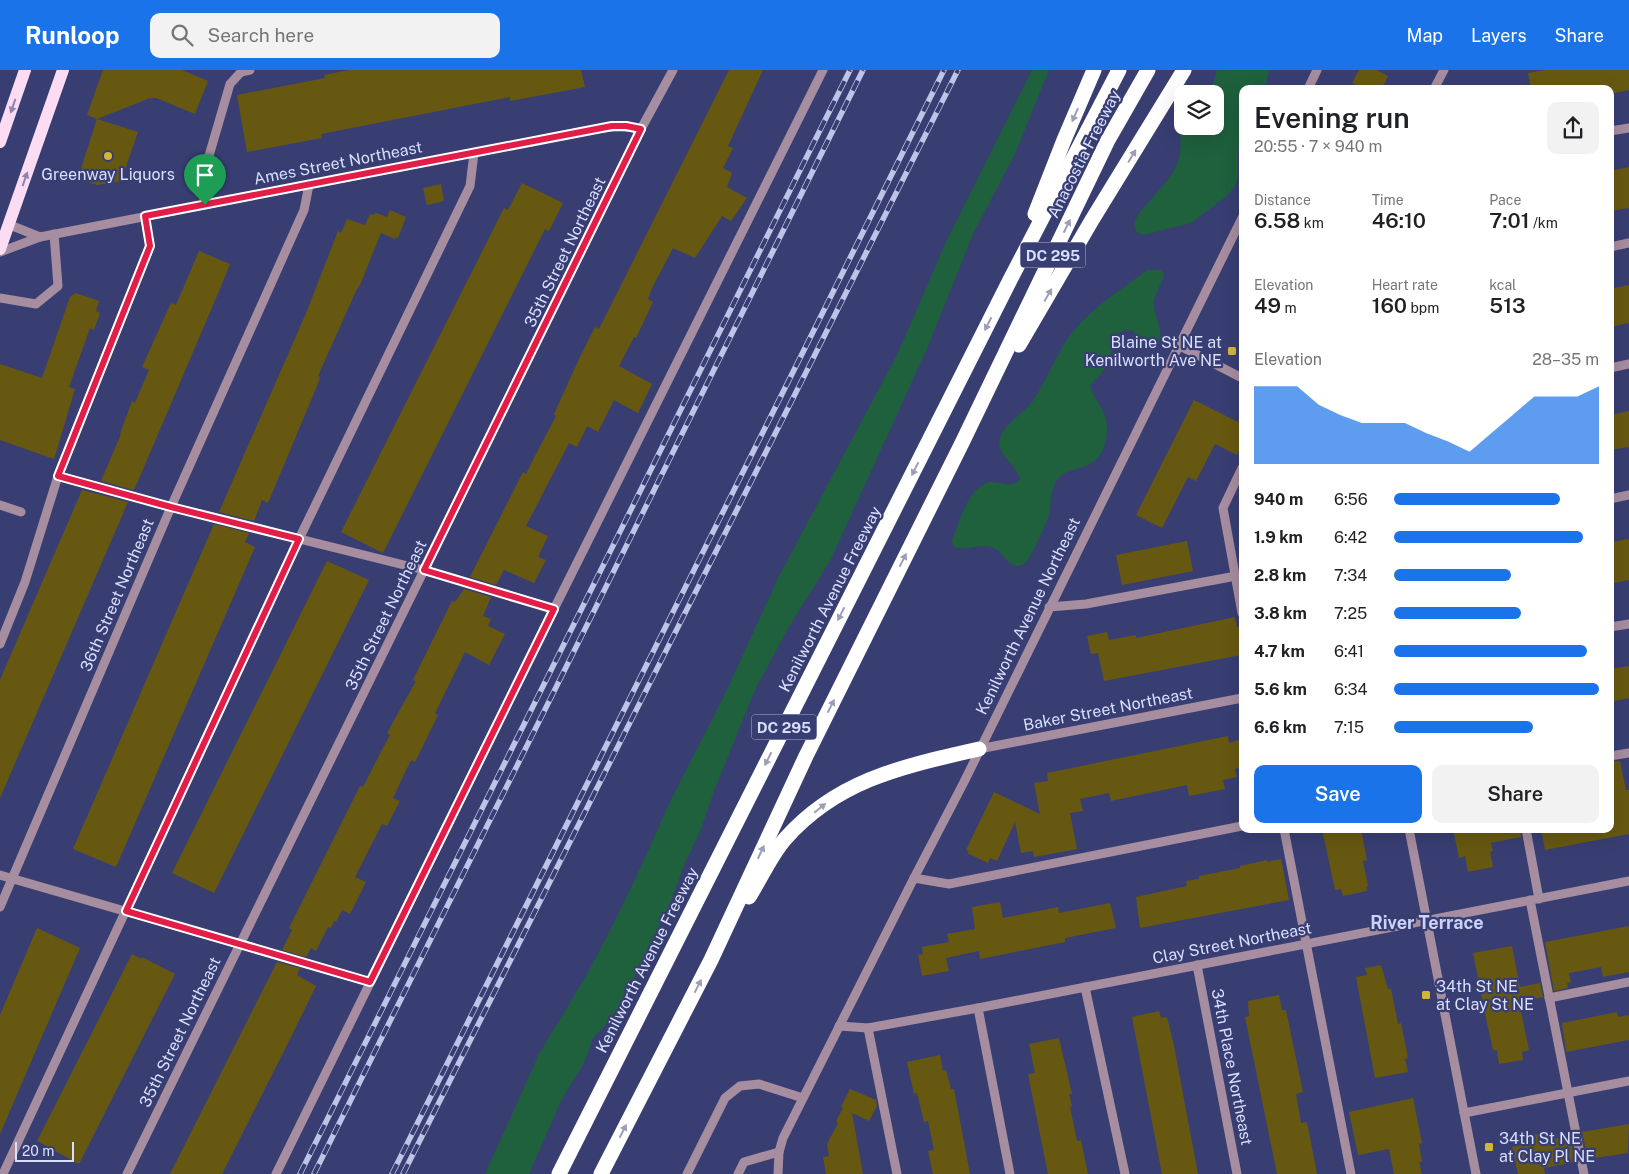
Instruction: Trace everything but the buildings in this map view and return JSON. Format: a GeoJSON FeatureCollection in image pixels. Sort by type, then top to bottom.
{"type":"FeatureCollection","features":[{"type":"Feature","properties":{"kind":"highway","name":"Anacostia Freeway"},"geometry":{"type":"LineString","coordinates":[[1010,280],[1064,140],[1094,70]]}},
{"type":"Feature","properties":{"kind":"highway"},"geometry":{"type":"LineString","coordinates":[[1010,280],[1119,70]]}},
{"type":"Feature","properties":{"kind":"highway","name":"Anacostia Freeway"},"geometry":{"type":"LineString","coordinates":[[962,443],[1108,140],[1148,70]]}},
{"type":"Feature","properties":{"kind":"highway"},"geometry":{"type":"LineString","coordinates":[[962,443],[1092,220],[1184,70]]}},
{"type":"Feature","properties":{"kind":"highway","name":"Kenilworth Avenue Freeway"},"geometry":{"type":"LineString","coordinates":[[560,1174],[1010,280]]}},
{"type":"Feature","properties":{"kind":"highway","name":"DC 295"},"geometry":{"type":"LineString","coordinates":[[601,1174],[711,960],[810,747],[962,443]]}},
{"type":"Feature","properties":{"kind":"highway"},"geometry":{"type":"LineString","coordinates":[[711,960],[784,840],[829,801],[850,788],[885,772],[979,750]]}},
{"type":"Feature","properties":{"kind":"main road"},"geometry":{"type":"LineString","coordinates":[[0,142],[25,70]]}},
{"type":"Feature","properties":{"kind":"main road"},"geometry":{"type":"LineString","coordinates":[[0,251],[5,224],[63,70]]}},
{"type":"Feature","properties":{"kind":"street"},"geometry":{"type":"LineString","coordinates":[[205,205],[201,183],[230,84],[241,72],[250,70]]}},
{"type":"Feature","properties":{"kind":"street","name":"35th Street Northeast"},"geometry":{"type":"LineString","coordinates":[[127,1174],[641,129],[673,70]]}},
{"type":"Feature","properties":{"kind":"street"},"geometry":{"type":"LineString","coordinates":[[276,1174],[554,609],[824,70]]}},
{"type":"Feature","properties":{"kind":"street"},"geometry":{"type":"LineString","coordinates":[[1310,85],[1317,70]]}},
{"type":"Feature","properties":{"kind":"street"},"geometry":{"type":"LineString","coordinates":[[1436,85],[1444,70]]}},
{"type":"Feature","properties":{"kind":"street","name":"Ames Street Northeast"},"geometry":{"type":"LineString","coordinates":[[0,251],[54,234],[612,126],[641,129]]}},
{"type":"Feature","properties":{"kind":"street"},"geometry":{"type":"LineString","coordinates":[[1614,130],[1629,128]]}},
{"type":"Feature","properties":{"kind":"street"},"geometry":{"type":"LineString","coordinates":[[4,1174],[299,539],[470,186],[474,153]]}},
{"type":"Feature","properties":{"kind":"street","name":"36th Street Northeast"},"geometry":{"type":"LineString","coordinates":[[0,907],[171,507],[304,210],[309,185]]}},
{"type":"Feature","properties":{"kind":"street"},"geometry":{"type":"LineString","coordinates":[[0,644],[25,582],[58,476],[150,246],[145,216]]}},
{"type":"Feature","properties":{"kind":"street"},"geometry":{"type":"LineString","coordinates":[[5,224],[40,237]]}},
{"type":"Feature","properties":{"kind":"street","name":"Kenilworth Avenue Northeast"},"geometry":{"type":"LineString","coordinates":[[839,1026],[979,750],[1239,224]]}},
{"type":"Feature","properties":{"kind":"street"},"geometry":{"type":"LineString","coordinates":[[0,298],[36,304],[58,286],[54,234]]}},
{"type":"Feature","properties":{"kind":"street"},"geometry":{"type":"LineString","coordinates":[[1614,246],[1629,243]]}},
{"type":"Feature","properties":{"kind":"street"},"geometry":{"type":"LineString","coordinates":[[1180,346],[1239,376]]}},
{"type":"Feature","properties":{"kind":"street"},"geometry":{"type":"LineString","coordinates":[[1614,367],[1629,364]]}},
{"type":"Feature","properties":{"kind":"street"},"geometry":{"type":"LineString","coordinates":[[1239,474],[1223,508],[1239,594]]}},
{"type":"Feature","properties":{"kind":"street"},"geometry":{"type":"LineString","coordinates":[[58,476],[171,507],[424,570],[554,609]]}},
{"type":"Feature","properties":{"kind":"street"},"geometry":{"type":"LineString","coordinates":[[1614,497],[1629,495]]}},
{"type":"Feature","properties":{"kind":"street"},"geometry":{"type":"LineString","coordinates":[[0,505],[22,512]]}},
{"type":"Feature","properties":{"kind":"street"},"geometry":{"type":"LineString","coordinates":[[1049,607],[1086,604],[1236,576]]}},
{"type":"Feature","properties":{"kind":"street"},"geometry":{"type":"LineString","coordinates":[[1614,627],[1629,624]]}},
{"type":"Feature","properties":{"kind":"street","name":"Baker Street Northeast"},"geometry":{"type":"LineString","coordinates":[[979,750],[1239,699]]}},
{"type":"Feature","properties":{"kind":"street"},"geometry":{"type":"LineString","coordinates":[[1614,755],[1629,753]]}},
{"type":"Feature","properties":{"kind":"street"},"geometry":{"type":"LineString","coordinates":[[914,878],[949,884],[1239,827]]}},
{"type":"Feature","properties":{"kind":"street"},"geometry":{"type":"LineString","coordinates":[[1285,833],[1351,1174]]}},
{"type":"Feature","properties":{"kind":"street"},"geometry":{"type":"LineString","coordinates":[[1410,833],[1476,1174]]}},
{"type":"Feature","properties":{"kind":"street"},"geometry":{"type":"LineString","coordinates":[[1527,833],[1549,998],[1584,1174]]}},
{"type":"Feature","properties":{"kind":"street"},"geometry":{"type":"LineString","coordinates":[[0,875],[370,982]]}},
{"type":"Feature","properties":{"kind":"street","name":"Clay Street Northeast"},"geometry":{"type":"LineString","coordinates":[[839,1026],[868,1028],[978,1008],[1629,881]]}},
{"type":"Feature","properties":{"kind":"street","name":"34th Place Northeast"},"geometry":{"type":"LineString","coordinates":[[1197,965],[1237,1174]]}},
{"type":"Feature","properties":{"kind":"street"},"geometry":{"type":"LineString","coordinates":[[1549,998],[1629,982]]}},
{"type":"Feature","properties":{"kind":"street"},"geometry":{"type":"LineString","coordinates":[[1085,987],[1125,1174]]}},
{"type":"Feature","properties":{"kind":"street"},"geometry":{"type":"LineString","coordinates":[[978,1008],[1010,1174]]}},
{"type":"Feature","properties":{"kind":"street"},"geometry":{"type":"LineString","coordinates":[[778,1174],[779,1152],[783,1138],[839,1026]]}},
{"type":"Feature","properties":{"kind":"street"},"geometry":{"type":"LineString","coordinates":[[868,1028],[897,1174]]}},
{"type":"Feature","properties":{"kind":"street"},"geometry":{"type":"LineString","coordinates":[[1464,1113],[1629,1081]]}},
{"type":"Feature","properties":{"kind":"street"},"geometry":{"type":"LineString","coordinates":[[688,1174],[725,1098],[740,1086],[759,1084],[803,1098]]}},
{"type":"Feature","properties":{"kind":"street"},"geometry":{"type":"LineString","coordinates":[[738,1174],[744,1162],[779,1152]]}},
{"type":"Feature","properties":{"kind":"green space"},"geometry":{"type":"Polygon","coordinates":[[[1032,70],[1049,70],[1015,154],[973,234],[926,351],[831,559],[786,632],[755,690],[672,899],[618,1012],[593,1038],[584,1063],[562,1099],[529,1174],[485,1174],[539,1054],[586,976],[614,923],[669,804],[726,692],[779,576],[898,353],[946,242],[1032,70]]]}},
{"type":"Feature","properties":{"kind":"green space"},"geometry":{"type":"Polygon","coordinates":[[[1217,70],[1269,70],[1266,85],[1239,85],[1238,177],[1235,186],[1227,196],[1191,223],[1143,235],[1139,234],[1134,227],[1136,218],[1175,169],[1178,162],[1180,135],[1224,135],[1224,85],[1213,85],[1217,70]]]}},
{"type":"Feature","properties":{"kind":"green space"},"geometry":{"type":"Polygon","coordinates":[[[1147,270],[1161,270],[1164,274],[1154,301],[1160,331],[1159,340],[1156,345],[1150,345],[1133,331],[1125,330],[1118,334],[1104,370],[1090,386],[1107,422],[1106,439],[1102,451],[1097,459],[1090,464],[1068,472],[1057,480],[1052,492],[1048,518],[1026,562],[1015,566],[998,550],[989,546],[954,547],[952,541],[960,518],[978,488],[989,482],[1011,484],[1016,483],[1020,479],[1000,448],[1000,437],[1003,431],[1032,402],[1065,343],[1085,318],[1147,270]]]}},
{"type":"Feature","properties":{"kind":"railway"},"geometry":{"type":"LineString","coordinates":[[300,1174],[850,70]]}},
{"type":"Feature","properties":{"kind":"railway"},"geometry":{"type":"LineString","coordinates":[[314,1174],[863,70]]}},
{"type":"Feature","properties":{"kind":"railway"},"geometry":{"type":"LineString","coordinates":[[392,1174],[944,70]]}},
{"type":"Feature","properties":{"kind":"railway"},"geometry":{"type":"LineString","coordinates":[[403,1174],[958,70]]}},
{"type":"Feature","properties":{"kind":"place","name":"Greenway Liquors"},"geometry":{"type":"Point","coordinates":[108,156]}},
{"type":"Feature","properties":{"kind":"place","name":"Blaine St NE at Kenilworth Ave NE"},"geometry":{"type":"Point","coordinates":[1232,351]}},
{"type":"Feature","properties":{"kind":"place","name":"34th St NE at Clay St NE"},"geometry":{"type":"Point","coordinates":[1426,995]}},
{"type":"Feature","properties":{"kind":"place","name":"34th St NE at Clay Pl NE"},"geometry":{"type":"Point","coordinates":[1489,1147]}},
{"type":"Feature","properties":{"kind":"district","name":"River Terrace"},"geometry":{"type":"Point","coordinates":[1427,922]}},
{"type":"Feature","properties":{"kind":"route"},"geometry":{"type":"LineString","coordinates":[[620,125],[641,129],[424,570],[554,609],[370,982],[126,911],[299,539],[58,476],[150,246],[145,216],[205,205],[612,126],[620,125]]}}]}
